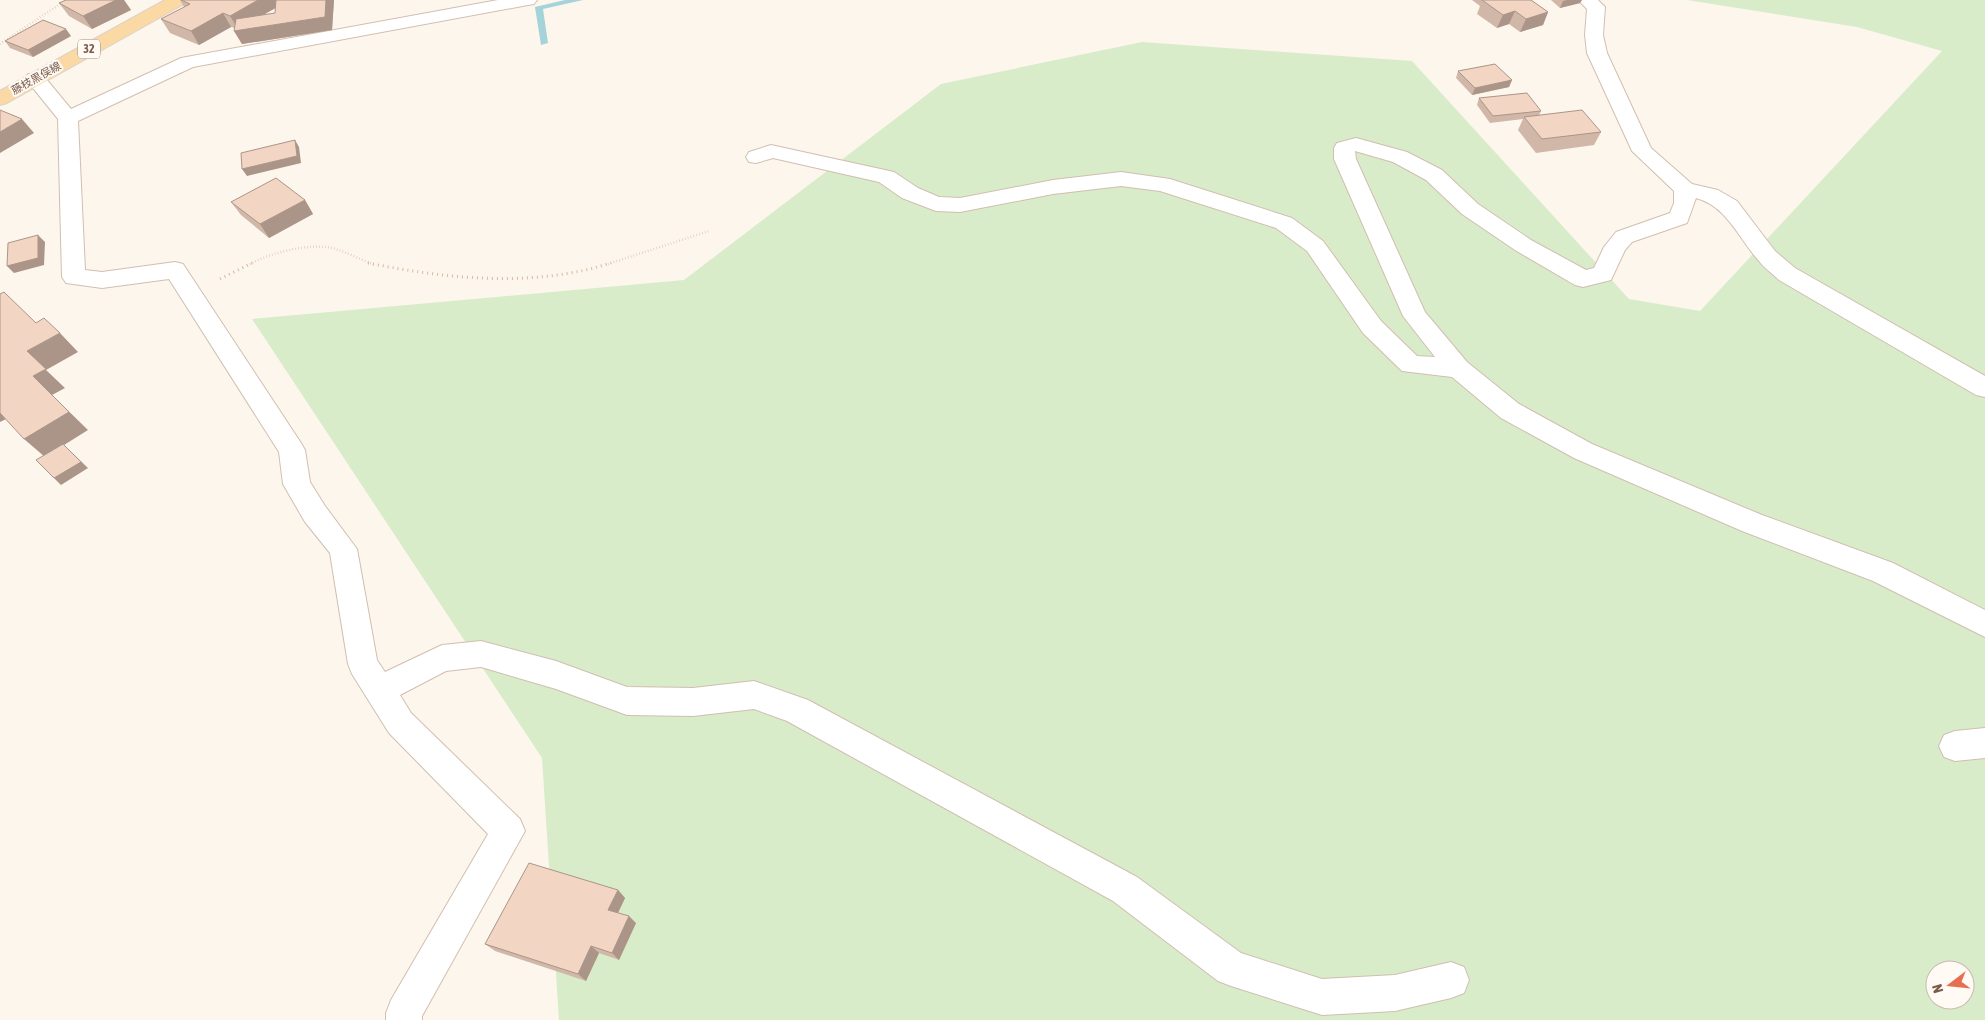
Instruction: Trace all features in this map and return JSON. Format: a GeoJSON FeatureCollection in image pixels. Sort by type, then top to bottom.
{"type":"FeatureCollection","features":[{"type":"Feature","properties":{"kind":"main road","name":"藤枝黒俣線"},"geometry":{"type":"LineString","coordinates":[[0,99],[178,0]]}},
{"type":"Feature","properties":{"kind":"street"},"geometry":{"type":"LineString","coordinates":[[68,118],[188,62],[528,0]]}},
{"type":"Feature","properties":{"kind":"street"},"geometry":{"type":"LineString","coordinates":[[1588,0],[1596,7],[1594,35],[1597,53],[1642,151],[1685,189],[1710,195],[1729,206],[1768,256],[1788,274],[1985,388]]}},
{"type":"Feature","properties":{"kind":"street"},"geometry":{"type":"LineString","coordinates":[[35,78],[68,118],[74,277],[102,280],[175,270],[292,450],[297,484],[315,514],[343,549],[363,664],[400,723],[508,831],[404,1012],[404,1020]]}},
{"type":"Feature","properties":{"kind":"street"},"geometry":{"type":"LineString","coordinates":[[1685,189],[1684,203],[1679,218],[1624,237],[1615,247],[1603,274],[1583,279],[1523,245],[1470,209],[1434,175],[1400,157],[1356,144],[1344,148],[1345,159],[1415,316],[1458,368],[1510,411],[1583,451],[1752,523],[1883,572],[1985,624]]}},
{"type":"Feature","properties":{"kind":"street"},"geometry":{"type":"LineString","coordinates":[[756,157],[772,151],[886,177],[910,192],[936,204],[960,205],[1054,187],[1121,179],[1162,184],[1284,223],[1315,246],[1372,327],[1411,365],[1458,368]]}},
{"type":"Feature","properties":{"kind":"street"},"geometry":{"type":"LineString","coordinates":[[380,690],[442,658],[481,654],[556,675],[627,700],[693,702],[754,695],[797,710],[1125,889],[1231,968],[1322,997],[1395,992],[1451,980]]}},
{"type":"Feature","properties":{"kind":"path"},"geometry":{"type":"LineString","coordinates":[[0,44],[66,0]]}},
{"type":"Feature","properties":{"kind":"path"},"geometry":{"type":"LineString","coordinates":[[191,294],[257,260],[293,250],[327,247],[360,260],[409,271],[514,280],[582,272],[709,230]]}},
{"type":"Feature","properties":{"kind":"green space"},"geometry":{"type":"Polygon","coordinates":[[[1687,0],[1985,0],[1985,1020],[559,1020],[542,758],[252,319],[684,280],[941,84],[1142,42],[1412,61],[1629,299],[1700,311],[1942,51],[1857,27],[1687,0]]]}},
{"type":"Feature","properties":{"kind":"building"},"geometry":{"type":"Polygon","coordinates":[[[66,0],[116,0],[83,16],[59,3],[66,0]]]}},
{"type":"Feature","properties":{"kind":"building"},"geometry":{"type":"Polygon","coordinates":[[[181,0],[258,0],[230,16],[223,13],[191,31],[161,19],[190,4],[181,0]]]}},
{"type":"Feature","properties":{"kind":"building"},"geometry":{"type":"Polygon","coordinates":[[[276,0],[326,0],[325,17],[234,31],[236,19],[275,13],[276,0]]]}},
{"type":"Feature","properties":{"kind":"building"},"geometry":{"type":"Polygon","coordinates":[[[1482,0],[1531,0],[1548,12],[1526,19],[1515,11],[1503,15],[1482,0]]]}},
{"type":"Feature","properties":{"kind":"building"},"geometry":{"type":"Polygon","coordinates":[[[43,20],[66,29],[28,50],[5,41],[43,20]]]}},
{"type":"Feature","properties":{"kind":"building"},"geometry":{"type":"Polygon","coordinates":[[[1495,64],[1512,80],[1475,88],[1458,71],[1495,64]]]}},
{"type":"Feature","properties":{"kind":"building"},"geometry":{"type":"Polygon","coordinates":[[[1527,93],[1541,111],[1493,116],[1479,98],[1527,93]]]}},
{"type":"Feature","properties":{"kind":"building"},"geometry":{"type":"Polygon","coordinates":[[[0,110],[22,119],[0,132],[0,110]]]}},
{"type":"Feature","properties":{"kind":"building"},"geometry":{"type":"Polygon","coordinates":[[[1582,110],[1601,132],[1542,139],[1524,117],[1582,110]]]}},
{"type":"Feature","properties":{"kind":"building"},"geometry":{"type":"Polygon","coordinates":[[[295,140],[297,156],[242,169],[241,153],[295,140]]]}},
{"type":"Feature","properties":{"kind":"building"},"geometry":{"type":"Polygon","coordinates":[[[276,178],[305,200],[260,224],[231,202],[276,178]]]}},
{"type":"Feature","properties":{"kind":"building"},"geometry":{"type":"Polygon","coordinates":[[[38,235],[38,258],[7,266],[8,243],[38,235]]]}},
{"type":"Feature","properties":{"kind":"building"},"geometry":{"type":"Polygon","coordinates":[[[4,292],[36,323],[44,318],[60,333],[27,351],[46,369],[33,376],[69,412],[24,439],[0,413],[0,294],[4,292]]]}},
{"type":"Feature","properties":{"kind":"building"},"geometry":{"type":"Polygon","coordinates":[[[63,444],[81,462],[54,478],[36,460],[63,444]]]}},
{"type":"Feature","properties":{"kind":"building"},"geometry":{"type":"Polygon","coordinates":[[[529,863],[618,890],[608,910],[629,916],[612,953],[591,946],[578,974],[485,944],[529,863]]]}},
{"type":"Feature","properties":{"kind":"waterway"},"geometry":{"type":"LineString","coordinates":[[544,43],[539,7],[579,0]]}}]}
